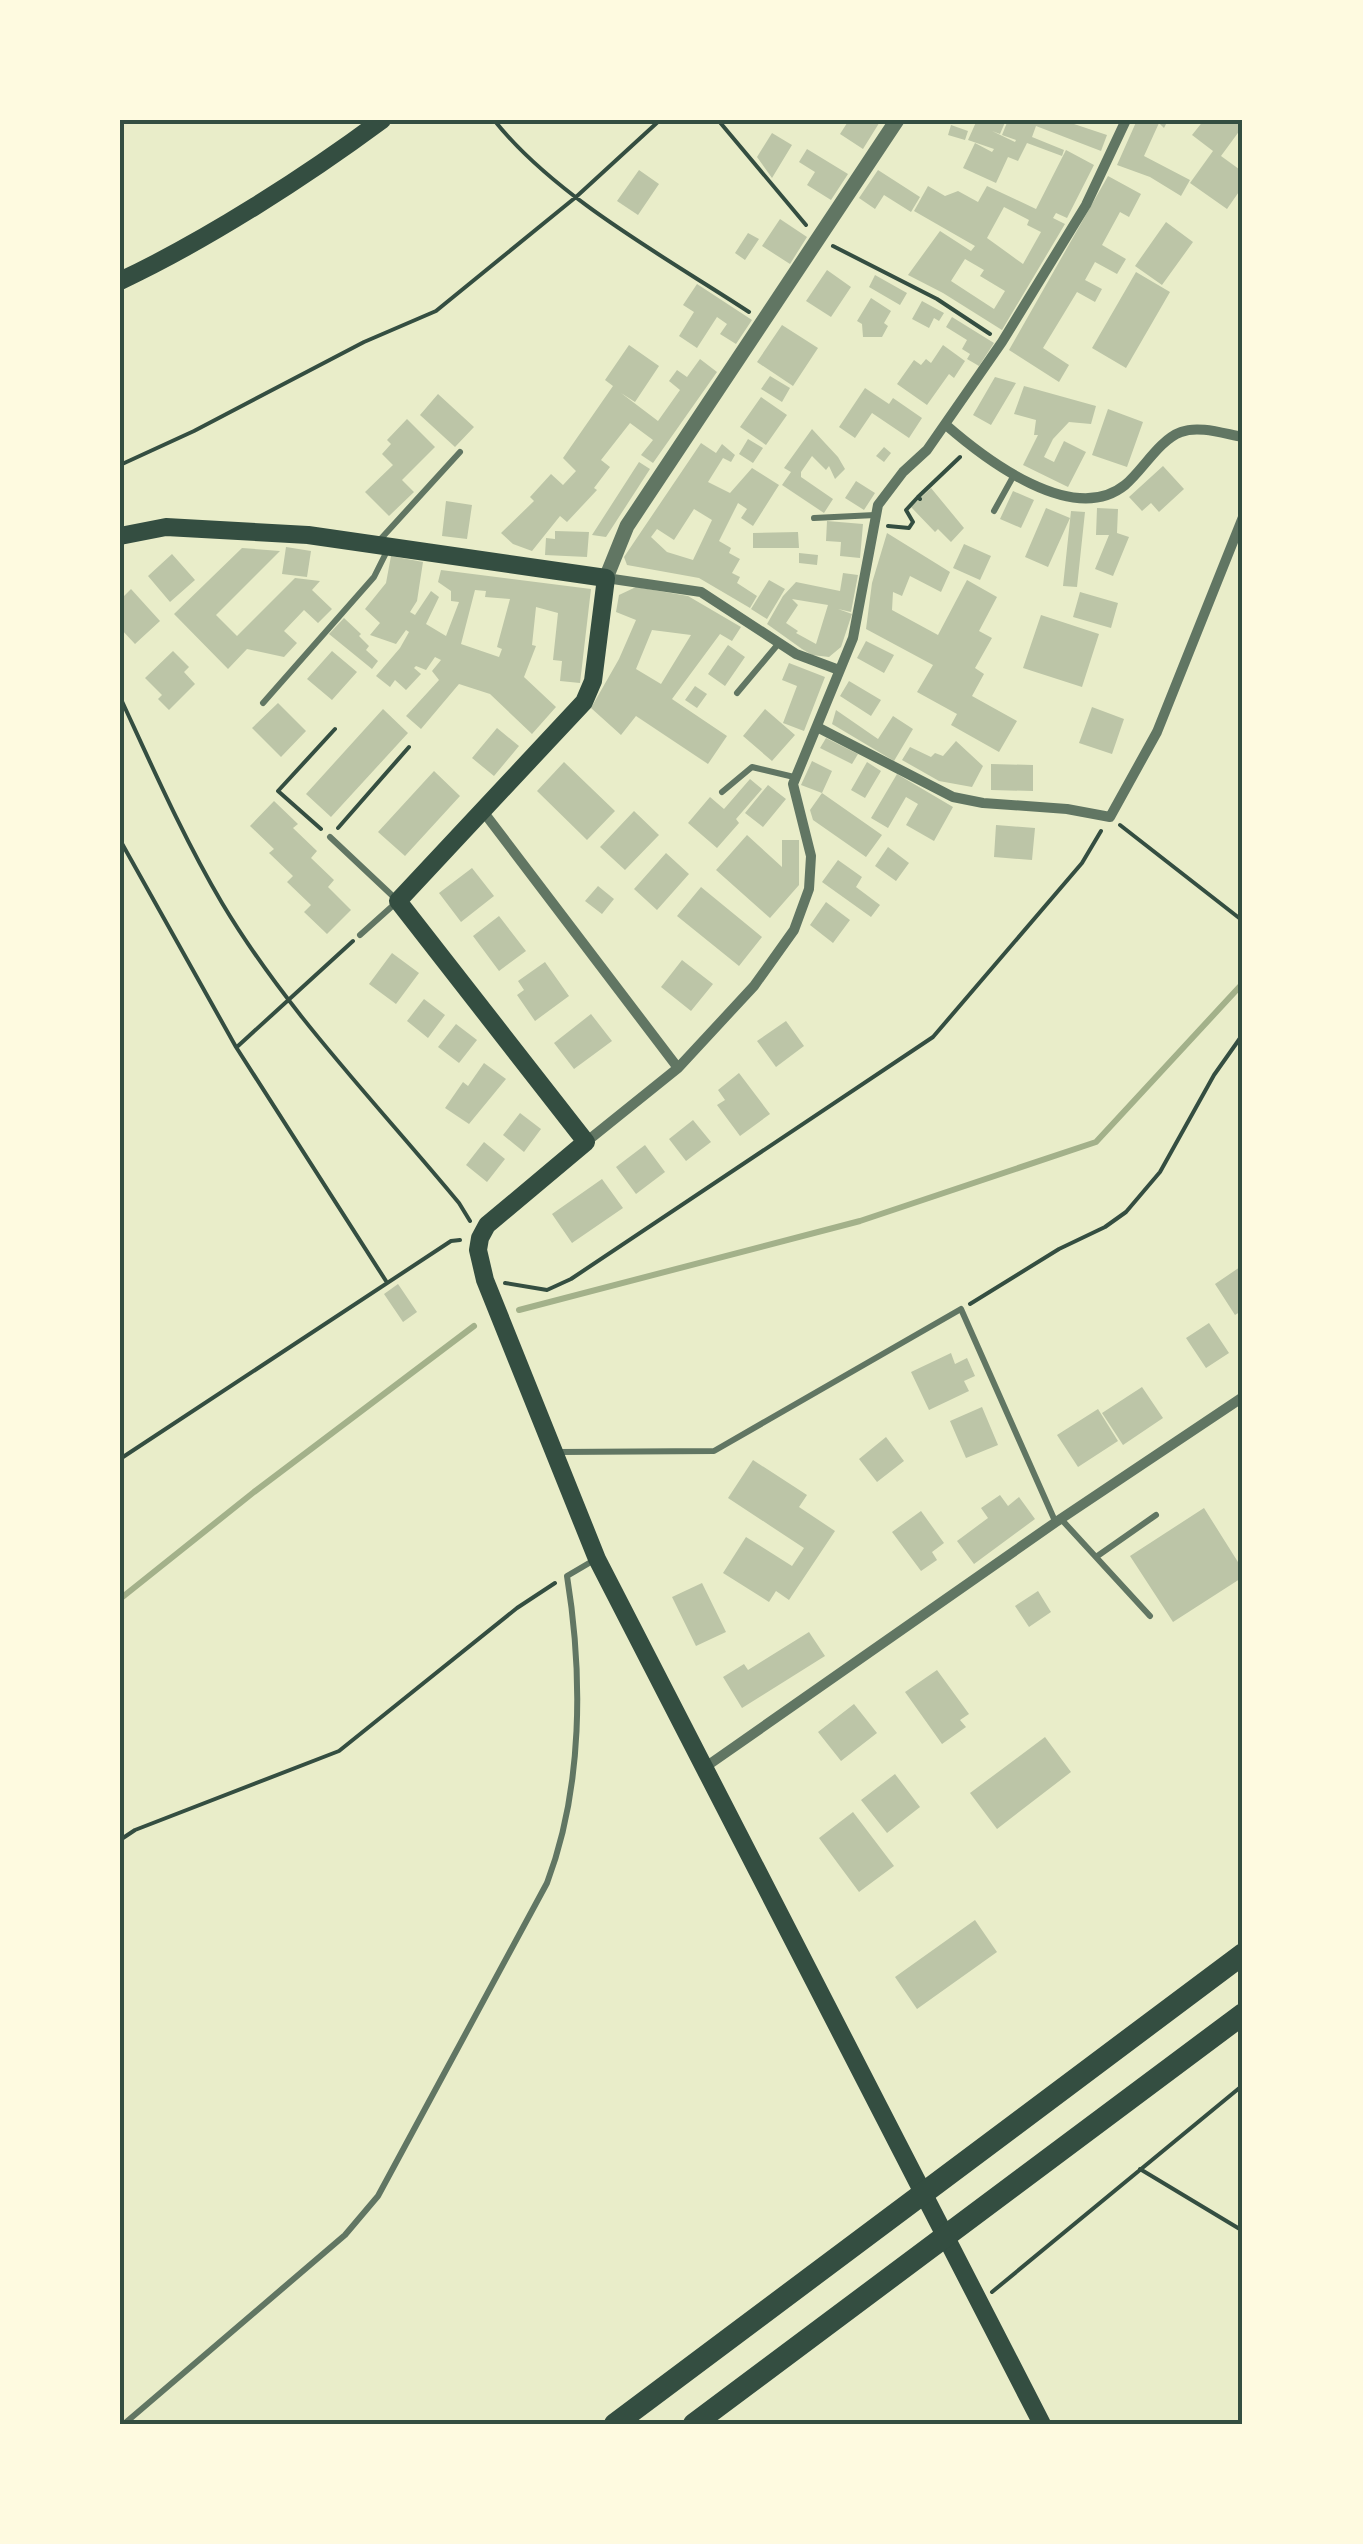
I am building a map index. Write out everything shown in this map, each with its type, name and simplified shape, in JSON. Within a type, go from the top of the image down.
[{"type":"highway","points":[[615,2424],[1243,1954]]},
{"type":"highway","points":[[694,2424],[1243,2014]]},
{"type":"main road","points":[[120,281],[299,177],[382,120]]},
{"type":"main road","points":[[120,536],[148,528],[308,535],[606,578],[593,681],[584,702],[398,901],[586,1142],[499,1214],[480,1238],[479,1260],[597,1559],[1042,2424]]},
{"type":"street","points":[[838,670],[810,661],[701,592],[606,578],[627,526],[896,120]]},
{"type":"street","points":[[586,1142],[678,1068],[754,986],[794,930],[811,872],[809,838],[794,790],[794,777],[860,616],[878,505],[903,472],[927,450],[1002,342],[1086,205],[1126,120]]},
{"type":"street","points":[[946,425],[970,446],[1014,474],[1068,497],[1100,497],[1124,486],[1179,433],[1196,430],[1243,437]]},
{"type":"street","points":[[817,726],[953,797],[1110,817],[1157,732],[1243,518]]},
{"type":"street","points":[[482,810],[678,1068]]},
{"type":"street","points":[[704,1769],[1243,1396]]},
{"type":"lane","points":[[263,703],[374,577],[383,545],[460,452]]},
{"type":"lane","points":[[994,511],[1014,474]]},
{"type":"lane","points":[[814,518],[875,520]]},
{"type":"lane","points":[[736,693],[780,642]]},
{"type":"lane","points":[[722,792],[752,767],[794,777]]},
{"type":"lane","points":[[330,837],[398,901],[360,935]]},
{"type":"lane","points":[[552,1452],[714,1451],[962,1309],[1058,1521],[1150,1616]]},
{"type":"lane","points":[[1096,1558],[1156,1515]]},
{"type":"lane","points":[[124,2424],[365,2215],[547,1883],[568,1816],[574,1747],[575,1624],[567,1576],[597,1559]]},
{"type":"path","points":[[494,120],[576,197],[765,322]]},
{"type":"path","points":[[120,465],[364,342],[436,311],[576,197],[660,120]]},
{"type":"path","points":[[718,120],[820,239],[938,299],[1002,342]]},
{"type":"path","points":[[875,520],[909,528],[914,522],[906,510],[970,446]]},
{"type":"path","points":[[120,697],[222,904],[289,999],[460,1204],[480,1238],[452,1242],[386,1282],[120,1459]]},
{"type":"path","points":[[334,729],[278,791],[330,837],[409,747]]},
{"type":"path","points":[[485,1280],[548,1290],[571,1279],[933,1037],[1082,862],[1110,817],[1243,921]]},
{"type":"path","points":[[120,840],[236,1047],[386,1282]]},
{"type":"path","points":[[236,1047],[360,935]]},
{"type":"path","points":[[962,1309],[1126,1212],[1160,1172],[1214,1075],[1243,1034]]},
{"type":"path","points":[[120,1840],[135,1830],[339,1751],[517,1608],[567,1576]]},
{"type":"path","points":[[980,2302],[1243,2085]]},
{"type":"path","points":[[1140,2169],[1243,2232]]},
{"type":"building","points":[[849,120],[881,120],[863,149],[840,134]]},
{"type":"building","points":[[977,120],[1006,120],[1000,134],[992,131],[1015,142],[1002,135],[1008,120],[1062,120],[1107,135],[1101,151],[1036,126],[1032,137],[1064,150],[1062,156],[1027,143],[1018,161],[1008,157],[996,183],[963,168],[975,143],[992,152],[994,149],[968,140]]},
{"type":"building","points":[[1137,120],[1168,120],[1164,128],[1159,123],[1144,156],[1190,180],[1181,196],[1150,177],[1117,165]]},
{"type":"building","points":[[1204,120],[1243,120],[1243,126],[1221,156],[1243,172],[1243,186],[1227,209],[1190,183],[1213,151],[1192,135]]},
{"type":"building","points":[[951,125],[968,131],[965,140],[948,135]]},
{"type":"building","points":[[772,133],[792,145],[772,178],[757,157]]},
{"type":"building","points":[[807,149],[848,174],[831,200],[807,185],[815,172],[799,162]]},
{"type":"building","points":[[1066,150],[1094,165],[1067,218],[1056,213],[1053,218],[1065,224],[1002,330],[908,275],[940,231],[971,251],[975,246],[914,211],[928,186],[945,196],[958,191],[978,202],[987,186],[1036,209]],"holes":[[[1004,207],[1029,220],[1027,225],[1041,232],[1023,264],[987,238]],[[965,259],[984,270],[980,276],[1005,291],[994,309],[951,281]]]},
{"type":"building","points":[[639,170],[659,184],[638,215],[617,201]]},
{"type":"building","points":[[878,170],[920,197],[911,212],[884,195],[875,209],[859,198]]},
{"type":"building","points":[[1108,176],[1141,194],[1129,217],[1120,212],[1102,245],[1126,259],[1117,274],[1095,262],[1085,280],[1102,289],[1095,302],[1077,292],[1043,348],[1069,365],[1059,382],[1009,350]]},
{"type":"building","points":[[780,219],[807,237],[790,264],[762,246]]},
{"type":"building","points":[[1166,222],[1193,242],[1162,285],[1135,266]]},
{"type":"building","points":[[748,233],[759,239],[745,260],[735,253]]},
{"type":"building","points":[[827,270],[851,287],[831,317],[806,301]]},
{"type":"building","points":[[1136,272],[1170,292],[1126,368],[1092,348]]},
{"type":"building","points":[[875,275],[907,293],[900,305],[869,287]]},
{"type":"building","points":[[697,284],[752,320],[736,344],[720,334],[727,324],[717,317],[697,348],[679,336],[694,312],[683,305]]},
{"type":"building","points":[[871,298],[891,311],[882,337],[863,337],[862,324],[857,321]]},
{"type":"building","points":[[922,301],[944,313],[939,321],[934,318],[929,328],[912,319]]},
{"type":"building","points":[[952,317],[994,343],[979,366],[967,359],[970,354],[962,349],[967,340],[946,327]]},
{"type":"building","points":[[782,325],[818,348],[793,386],[757,362]]},
{"type":"building","points":[[629,345],[659,366],[635,402],[621,393],[658,421],[680,390],[669,381],[677,370],[687,377],[700,359],[717,372],[653,463],[641,455],[653,440],[630,423],[601,460],[610,467],[594,488],[597,490],[567,522],[560,516],[532,551],[513,544],[501,533],[534,501],[530,497],[551,474],[563,485],[576,471],[563,458],[613,386],[605,380]]},
{"type":"building","points":[[943,345],[965,361],[954,378],[949,374],[927,405],[897,384],[914,360],[921,365],[926,359],[931,363]]},
{"type":"building","points":[[770,376],[790,388],[782,402],[761,389]]},
{"type":"building","points":[[995,377],[1016,383],[991,425],[973,415]]},
{"type":"building","points":[[1024,386],[1096,406],[1091,424],[1069,422],[1053,439],[1044,457],[1054,462],[1064,441],[1086,452],[1068,487],[1023,465],[1038,435],[1034,435],[1036,420],[1014,414]]},
{"type":"building","points":[[865,388],[889,404],[893,398],[922,418],[909,438],[872,413],[855,438],[839,427]]},
{"type":"building","points":[[438,394],[474,427],[455,447],[420,415]]},
{"type":"building","points":[[761,397],[787,415],[766,445],[740,427]]},
{"type":"building","points":[[1108,409],[1143,422],[1127,467],[1092,455]]},
{"type":"building","points":[[407,419],[435,447],[402,480],[414,492],[389,516],[365,492],[393,465],[382,454],[391,444],[387,440]]},
{"type":"building","points":[[812,429],[845,469],[835,479],[829,466],[826,470],[812,456],[801,472],[801,477],[833,499],[824,513],[782,485],[791,472],[784,468]]},
{"type":"building","points":[[748,439],[763,448],[753,463],[739,454]]},
{"type":"building","points":[[701,443],[716,453],[722,444],[735,455],[731,462],[723,458],[708,482],[730,493],[752,468],[779,485],[753,526],[741,518],[747,509],[738,503],[719,541],[740,559],[732,573],[740,577],[737,583],[757,596],[750,608],[699,578],[627,565],[624,557]],"holes":[[[694,509],[712,520],[693,560],[667,552],[651,537],[657,529],[674,540]]]},
{"type":"building","points":[[884,447],[891,453],[884,462],[876,456]]},
{"type":"building","points":[[639,462],[650,469],[606,537],[592,535]]},
{"type":"building","points":[[1163,466],[1184,489],[1159,512],[1151,503],[1142,511],[1129,497]]},
{"type":"building","points":[[856,481],[875,493],[864,510],[845,498]]},
{"type":"building","points":[[931,488],[964,528],[951,542],[938,529],[935,532],[911,507]]},
{"type":"building","points":[[1013,491],[1034,500],[1021,528],[1000,519]]},
{"type":"building","points":[[446,501],[472,505],[467,539],[442,536]]},
{"type":"building","points":[[1046,508],[1070,518],[1048,567],[1025,557]]},
{"type":"building","points":[[1097,508],[1118,509],[1117,533],[1129,537],[1113,576],[1095,569],[1109,535],[1096,535]]},
{"type":"building","points":[[1071,511],[1085,512],[1077,587],[1063,586]]},
{"type":"building","points":[[827,521],[863,524],[860,558],[840,556],[841,542],[826,541]]},
{"type":"building","points":[[555,531],[589,532],[587,557],[545,555],[546,538],[555,539]]},
{"type":"building","points":[[798,532],[799,548],[753,548],[753,533]]},
{"type":"building","points":[[887,533],[950,572],[941,592],[910,576],[902,596],[893,592],[892,610],[938,635],[967,580],[997,597],[979,631],[992,638],[975,668],[984,674],[972,696],[1017,721],[999,752],[951,725],[957,714],[917,692],[933,665],[866,629],[872,583]]},
{"type":"building","points":[[964,544],[991,556],[980,580],[953,568]]},
{"type":"building","points":[[286,547],[311,551],[307,577],[282,574]]},
{"type":"building","points":[[242,548],[280,551],[216,615],[237,636],[295,578],[320,581],[312,590],[332,609],[318,623],[304,610],[284,631],[297,643],[284,657],[247,649],[228,669],[174,614]]},
{"type":"building","points":[[799,553],[818,555],[817,565],[799,563]]},
{"type":"building","points":[[172,554],[195,580],[170,602],[148,576]]},
{"type":"building","points":[[391,556],[423,562],[417,601],[410,612],[415,615],[431,591],[439,597],[426,624],[446,636],[459,602],[451,601],[451,591],[438,582],[441,570],[591,589],[580,683],[560,681],[562,661],[553,660],[558,613],[536,607],[532,645],[536,646],[524,677],[556,707],[532,734],[490,694],[459,684],[421,729],[406,716],[439,680],[432,671],[441,660],[435,657],[426,670],[416,666],[421,674],[406,690],[395,680],[390,687],[376,676],[409,632],[406,630],[396,644],[370,635],[380,623],[365,609],[386,583]],"holes":[[[475,590],[486,591],[485,597],[510,599],[497,647],[502,649],[499,657],[461,644]]]},
{"type":"building","points":[[843,573],[858,575],[851,612],[838,609],[852,614],[841,647],[829,657],[812,655],[767,624],[796,582],[840,591]],"holes":[[[792,599],[828,605],[816,644],[786,623],[798,605]]]},
{"type":"building","points":[[769,580],[785,589],[767,619],[751,609]]},
{"type":"building","points":[[636,587],[688,596],[741,627],[732,641],[720,634],[672,699],[727,736],[708,764],[636,716],[621,735],[591,708],[636,620],[616,612],[619,595]],"holes":[[[652,630],[691,635],[661,684],[636,669]]]},
{"type":"building","points":[[131,589],[160,621],[135,644],[120,628],[120,600]]},
{"type":"building","points":[[1080,592],[1118,603],[1111,628],[1073,617]]},
{"type":"building","points":[[1041,615],[1099,634],[1082,687],[1023,668]]},
{"type":"building","points":[[344,618],[361,634],[369,646],[366,650],[378,661],[372,669],[329,634]]},
{"type":"building","points":[[866,641],[894,655],[884,673],[857,658]]},
{"type":"building","points":[[728,645],[745,657],[725,686],[708,674]]},
{"type":"building","points":[[173,651],[189,667],[184,672],[195,684],[169,710],[158,699],[162,695],[145,678]]},
{"type":"building","points":[[332,651],[357,672],[332,700],[307,679]]},
{"type":"building","points":[[789,663],[825,677],[804,731],[783,723],[797,686],[782,680]]},
{"type":"building","points":[[849,681],[881,700],[871,716],[840,696]]},
{"type":"building","points":[[695,686],[707,694],[697,708],[685,700]]},
{"type":"building","points":[[278,703],[306,731],[281,757],[252,728]]},
{"type":"building","points":[[1092,707],[1124,719],[1112,754],[1079,743]]},
{"type":"building","points":[[383,709],[408,733],[331,817],[306,794]]},
{"type":"building","points":[[765,709],[795,735],[772,761],[743,736]]},
{"type":"building","points":[[836,710],[878,739],[893,716],[913,729],[894,761],[832,724]]},
{"type":"building","points":[[497,728],[519,746],[494,776],[472,758]]},
{"type":"building","points":[[826,738],[858,754],[852,764],[820,748]]},
{"type":"building","points":[[956,741],[983,766],[972,787],[939,781],[902,760],[910,747],[931,757],[935,753],[943,756]]},
{"type":"building","points":[[812,761],[832,771],[822,793],[801,785]]},
{"type":"building","points":[[564,762],[615,811],[587,840],[537,791]]},
{"type":"building","points":[[867,762],[881,771],[865,798],[851,790]]},
{"type":"building","points":[[991,764],[1033,765],[1033,791],[991,790]]},
{"type":"building","points":[[434,771],[460,796],[405,856],[378,832]]},
{"type":"building","points":[[897,774],[953,807],[934,841],[906,825],[918,804],[906,797],[888,828],[871,818]]},
{"type":"building","points":[[750,779],[762,789],[717,848],[688,823],[710,797],[724,809]]},
{"type":"building","points":[[768,785],[786,799],[763,827],[745,813]]},
{"type":"building","points":[[822,793],[882,835],[866,857],[813,820],[810,810]]},
{"type":"building","points":[[274,801],[298,824],[293,828],[317,851],[311,858],[334,880],[328,887],[351,910],[327,934],[304,912],[311,905],[287,882],[293,876],[269,853],[274,849],[250,826]]},
{"type":"building","points":[[634,811],[659,835],[625,870],[600,847]]},
{"type":"building","points":[[996,825],[1035,828],[1032,860],[994,857]]},
{"type":"building","points":[[747,835],[782,867],[782,840],[799,840],[799,885],[770,918],[716,870]]},
{"type":"building","points":[[888,847],[909,863],[896,881],[875,866]]},
{"type":"building","points":[[666,853],[689,874],[657,910],[634,889]]},
{"type":"building","points":[[838,860],[862,877],[856,887],[880,905],[871,917],[822,882]]},
{"type":"building","points":[[472,868],[494,896],[461,922],[439,893]]},
{"type":"building","points":[[598,886],[614,899],[602,914],[585,901]]},
{"type":"building","points":[[701,887],[762,937],[739,966],[677,916]]},
{"type":"building","points":[[826,902],[850,920],[833,943],[810,925]]},
{"type":"building","points":[[499,916],[526,951],[499,971],[473,936]]},
{"type":"building","points":[[392,953],[419,973],[396,1004],[369,984]]},
{"type":"building","points":[[682,960],[713,984],[691,1011],[661,987]]},
{"type":"building","points":[[545,962],[569,996],[535,1021],[517,995],[524,990],[518,981]]},
{"type":"building","points":[[424,999],[445,1015],[428,1038],[407,1021]]},
{"type":"building","points":[[591,1014],[612,1041],[574,1069],[554,1043]]},
{"type":"building","points":[[786,1021],[804,1046],[776,1067],[757,1041]]},
{"type":"building","points":[[456,1024],[477,1040],[459,1063],[438,1047]]},
{"type":"building","points":[[484,1063],[506,1079],[469,1124],[445,1108],[463,1082],[468,1086]]},
{"type":"building","points":[[739,1073],[770,1114],[740,1136],[717,1105],[725,1100],[718,1090]]},
{"type":"building","points":[[520,1113],[541,1129],[524,1152],[503,1135]]},
{"type":"building","points":[[693,1120],[711,1142],[686,1161],[669,1139]]},
{"type":"building","points":[[484,1142],[505,1159],[487,1182],[466,1165]]},
{"type":"building","points":[[645,1145],[665,1172],[636,1194],[616,1167]]},
{"type":"building","points":[[602,1179],[623,1208],[572,1243],[552,1214]]},
{"type":"building","points":[[1243,1265],[1243,1310],[1235,1315],[1215,1284]]},
{"type":"building","points":[[398,1284],[417,1312],[403,1322],[384,1294]]},
{"type":"building","points":[[1209,1323],[1229,1353],[1206,1368],[1186,1338]]},
{"type":"building","points":[[951,1353],[955,1364],[967,1358],[975,1376],[964,1381],[969,1391],[929,1410],[911,1372]]},
{"type":"building","points":[[1142,1387],[1163,1418],[1123,1445],[1102,1413]]},
{"type":"building","points":[[982,1407],[998,1445],[966,1458],[950,1421]]},
{"type":"building","points":[[1098,1409],[1118,1441],[1078,1467],[1057,1435]]},
{"type":"building","points":[[886,1437],[904,1461],[877,1482],[859,1459]]},
{"type":"building","points":[[753,1460],[807,1495],[799,1507],[835,1531],[789,1600],[776,1591],[769,1602],[723,1573],[746,1537],[792,1566],[804,1548],[728,1498]]},
{"type":"building","points":[[1000,1495],[1008,1506],[1019,1497],[1035,1519],[974,1564],[957,1541],[988,1518],[981,1508]]},
{"type":"building","points":[[1204,1508],[1243,1570],[1243,1577],[1173,1622],[1130,1556]]},
{"type":"building","points":[[921,1511],[944,1543],[932,1552],[937,1560],[921,1571],[892,1532]]},
{"type":"building","points":[[702,1583],[726,1632],[696,1646],[672,1597]]},
{"type":"building","points":[[1038,1591],[1051,1612],[1029,1627],[1015,1606]]},
{"type":"building","points":[[809,1632],[825,1656],[742,1708],[723,1677],[744,1664],[748,1670]]},
{"type":"building","points":[[937,1670],[969,1714],[960,1720],[966,1727],[942,1744],[905,1692]]},
{"type":"building","points":[[854,1704],[877,1733],[841,1761],[818,1732]]},
{"type":"building","points":[[1045,1737],[1071,1772],[997,1829],[970,1793]]},
{"type":"building","points":[[895,1774],[920,1807],[887,1833],[861,1800]]},
{"type":"building","points":[[853,1812],[894,1866],[859,1892],[819,1838]]},
{"type":"building","points":[[975,1920],[997,1952],[917,2009],[895,1977]]},
{"type":"waterway","points":[[519,1310],[860,1221],[1096,1142],[1243,983]]},
{"type":"waterway","points":[[120,1599],[474,1326]]}]
